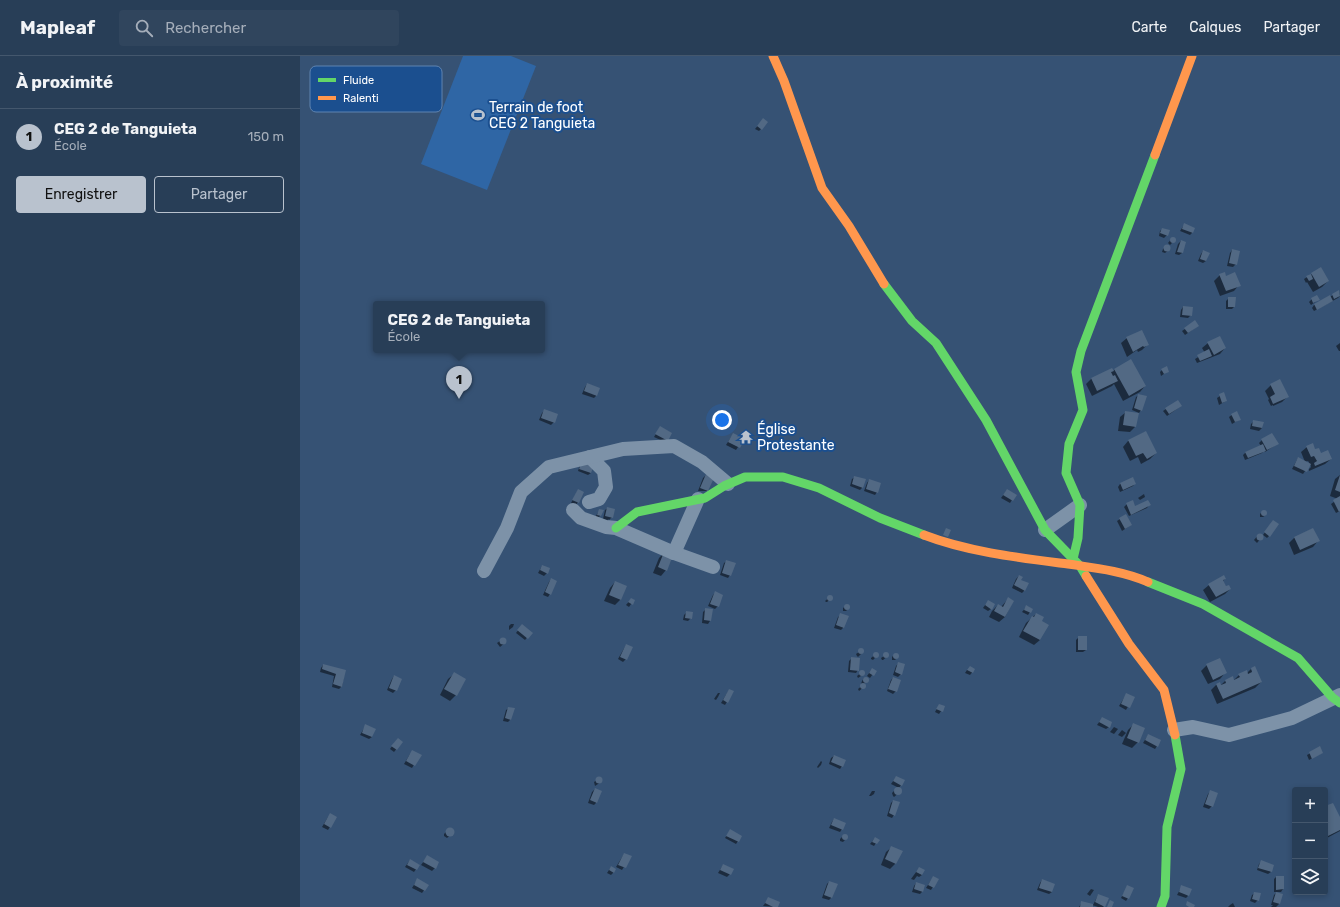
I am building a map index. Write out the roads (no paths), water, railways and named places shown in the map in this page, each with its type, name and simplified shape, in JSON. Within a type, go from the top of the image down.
[{"type":"street","points":[[773,56],[784,81],[822,188],[849,226],[887,288],[912,320],[936,343],[986,420],[1045,530],[1080,566],[1129,644],[1164,690],[1174,730],[1181,769],[1167,827],[1165,896],[1161,907]]},
{"type":"street","points":[[1073,559],[1078,538],[1080,505],[1066,473],[1069,444],[1083,410],[1076,372],[1080,351],[1192,56]]},
{"type":"street","points":[[484,571],[507,528],[521,492],[549,467],[623,449],[674,446],[702,462],[728,484]]},
{"type":"street","points":[[589,502],[599,499],[606,487],[604,472],[590,457]]},
{"type":"street","points":[[616,528],[637,512],[705,498],[728,484],[745,477],[783,477],[819,488],[880,518],[944,543],[1014,557],[1102,569],[1135,576],[1203,604],[1298,658],[1338,699],[1292,718],[1229,735],[1193,727],[1174,730]]},
{"type":"street","points":[[674,553],[698,499]]},
{"type":"street","points":[[1045,530],[1080,505]]},
{"type":"street","points":[[574,510],[581,518],[606,527],[616,528],[674,553],[713,567]]},
{"type":"place","name":"Terrain de foot CEG 2 Tanguieta","points":[[478,115]]},
{"type":"place","name":"CEG 2 de Tanguieta","points":[[459,399]]},
{"type":"place","name":"Église Protestante","points":[[746,437]]}]
